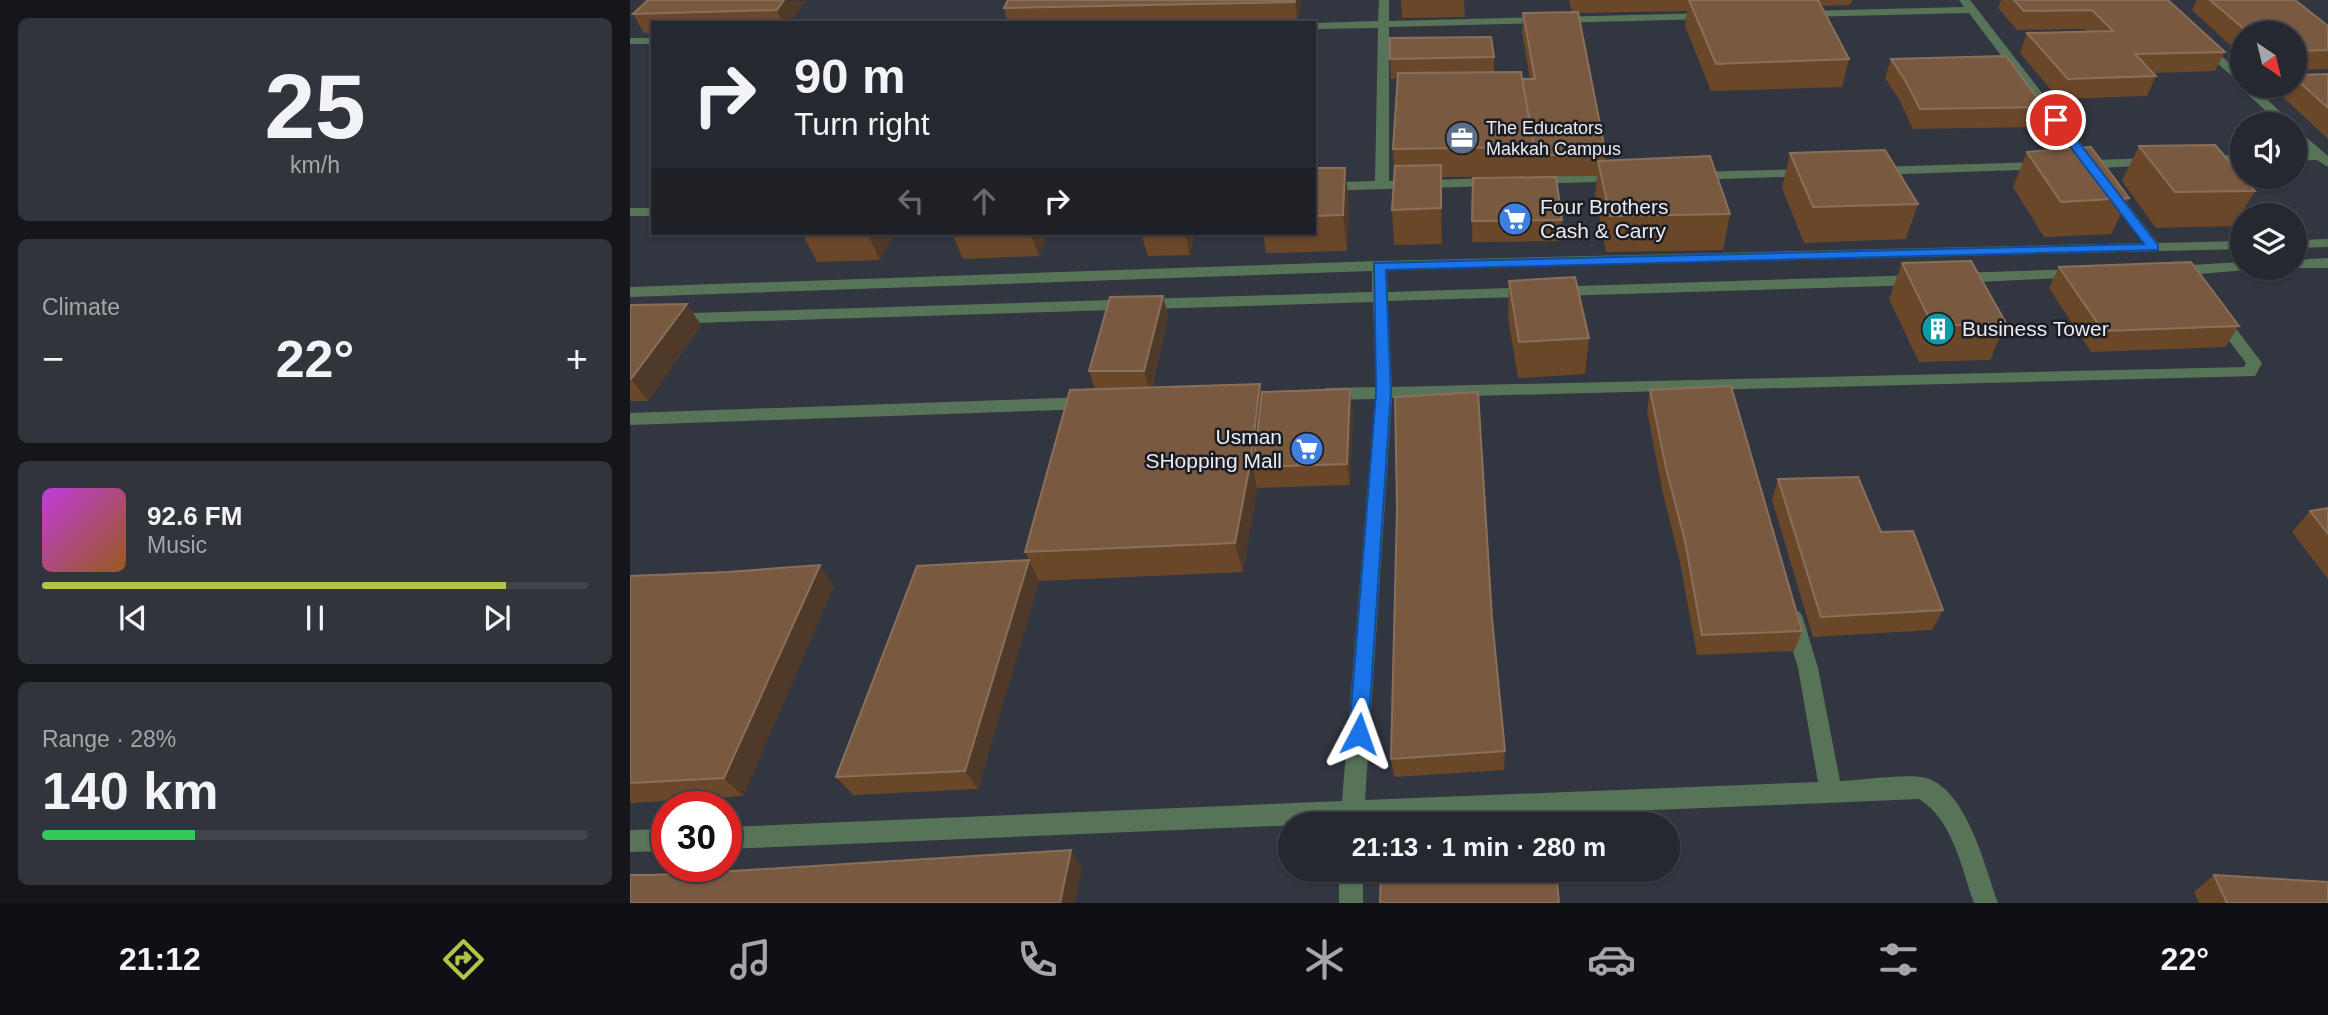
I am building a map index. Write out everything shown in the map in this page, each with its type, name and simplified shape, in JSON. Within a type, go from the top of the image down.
[{"type":"street","points":[[1382,185],[1384,0]]},
{"type":"street","points":[[1789,14],[1967,5],[2154,247]]},
{"type":"street","points":[[1316,26],[1719,16]]},
{"type":"street","points":[[2194,36],[2230,70]]},
{"type":"street","points":[[630,41],[651,41]]},
{"type":"street","points":[[2259,98],[2274,112]]},
{"type":"street","points":[[2307,143],[2324,159]]},
{"type":"street","points":[[1854,171],[2098,175],[2180,161],[2230,159]]},
{"type":"street","points":[[1674,176],[1826,172]]},
{"type":"street","points":[[1316,187],[1632,178]]},
{"type":"street","points":[[630,212],[651,212]]},
{"type":"street","points":[[2307,244],[2328,243]]},
{"type":"street","points":[[630,292],[1379,266],[2230,245]]},
{"type":"street","points":[[2307,264],[2328,263]]},
{"type":"street","points":[[1354,812],[1384,392],[1378,295],[1379,266]]},
{"type":"street","points":[[2158,271],[2230,268]]},
{"type":"street","points":[[1314,394],[2249,372],[2254,363],[2247,351],[2182,270]]},
{"type":"street","points":[[630,320],[2091,274]]},
{"type":"street","points":[[630,419],[1105,402]]},
{"type":"street","points":[[1787,597],[1808,667],[1831,792]]},
{"type":"street","points":[[1477,812],[1923,788],[1943,801],[1958,826],[1986,903]]},
{"type":"street","points":[[742,838],[1278,821]]},
{"type":"street","points":[[630,842],[651,841]]},
{"type":"street","points":[[1351,903],[1352,882]]},
{"type":"building","points":[[648,0],[784,0],[777,10],[633,14]]},
{"type":"building","points":[[1008,0],[1295,0],[1295,2],[1004,8]]},
{"type":"building","points":[[1689,0],[1818,0],[1849,59],[1716,64]]},
{"type":"building","points":[[2014,0],[2168,0],[2225,52],[2135,54],[2156,76],[2068,79],[2027,33],[2113,31],[2092,10],[2024,11]]},
{"type":"building","points":[[2210,0],[2295,0],[2328,26],[2328,50],[2307,51],[2307,21],[2235,21]]},
{"type":"building","points":[[1578,12],[1606,155],[1534,155],[1522,79],[1535,79],[1523,13]]},
{"type":"building","points":[[1491,37],[1494,57],[1390,59],[1390,38]]},
{"type":"building","points":[[2006,56],[2044,107],[1920,109],[1891,59]]},
{"type":"building","name":"The Educators Makkah Campus","points":[[1521,72],[1534,147],[1393,149],[1398,73]]},
{"type":"building","points":[[2328,74],[2328,108],[2307,89],[2307,75]]},
{"type":"building","points":[[2215,145],[2230,162],[2230,189],[2255,191],[2175,192],[2139,146]]},
{"type":"building","points":[[2091,147],[2129,198],[2061,202],[2027,152]]},
{"type":"building","points":[[1885,150],[1918,204],[1813,207],[1790,153]]},
{"type":"building","points":[[1710,156],[1730,214],[1610,216],[1598,161]]},
{"type":"building","points":[[1441,165],[1441,208],[1392,210],[1395,166]]},
{"type":"building","points":[[1316,168],[1345,168],[1343,215],[1316,216]]},
{"type":"building","points":[[1556,177],[1562,220],[1472,221],[1473,178]]},
{"type":"building","points":[[1971,261],[2006,323],[1933,326],[1902,263]]},
{"type":"building","points":[[2191,262],[2239,326],[2103,331],[2059,267]]},
{"type":"building","points":[[1575,277],[1589,338],[1519,342],[1509,281]]},
{"type":"building","points":[[1163,296],[1144,371],[1089,371],[1110,297]]},
{"type":"building","points":[[687,304],[631,379],[630,379],[630,305]]},
{"type":"building","points":[[1260,384],[1251,459],[1235,543],[1025,552],[1070,390]]},
{"type":"building","points":[[1731,386],[1802,631],[1702,635],[1685,541],[1650,390]]},
{"type":"building","name":"Usman SHopping Mall","points":[[1350,389],[1347,464],[1253,467],[1262,392]]},
{"type":"building","points":[[1478,392],[1492,618],[1505,751],[1391,759],[1397,508],[1395,397]]},
{"type":"building","points":[[1858,477],[1881,532],[1913,531],[1943,610],[1821,617],[1778,479]]},
{"type":"building","points":[[2328,508],[2328,534],[2310,511]]},
{"type":"building","points":[[1029,560],[965,771],[836,777],[917,566]]},
{"type":"building","points":[[820,565],[724,778],[630,783],[630,576]]},
{"type":"building","points":[[1071,850],[1060,903],[630,903],[630,875],[651,875],[651,882],[742,882],[742,870]]},
{"type":"building","points":[[2214,875],[2328,882],[2328,903],[2227,903]]},
{"type":"building","points":[[1381,882],[1557,882],[1559,903],[1380,903]]},
{"type":"place","name":"The Educators Makkah Campus","points":[[1462,138]]},
{"type":"place","name":"Four Brothers Cash & Carry","points":[[1515,219]]},
{"type":"place","name":"Business Tower","points":[[1938,329]]},
{"type":"place","name":"Usman SHopping Mall","points":[[1307,449]]},
{"type":"route","points":[[1359,734],[1384,392],[1378,295],[1379,266],[2154,247],[2056,120]]}]
